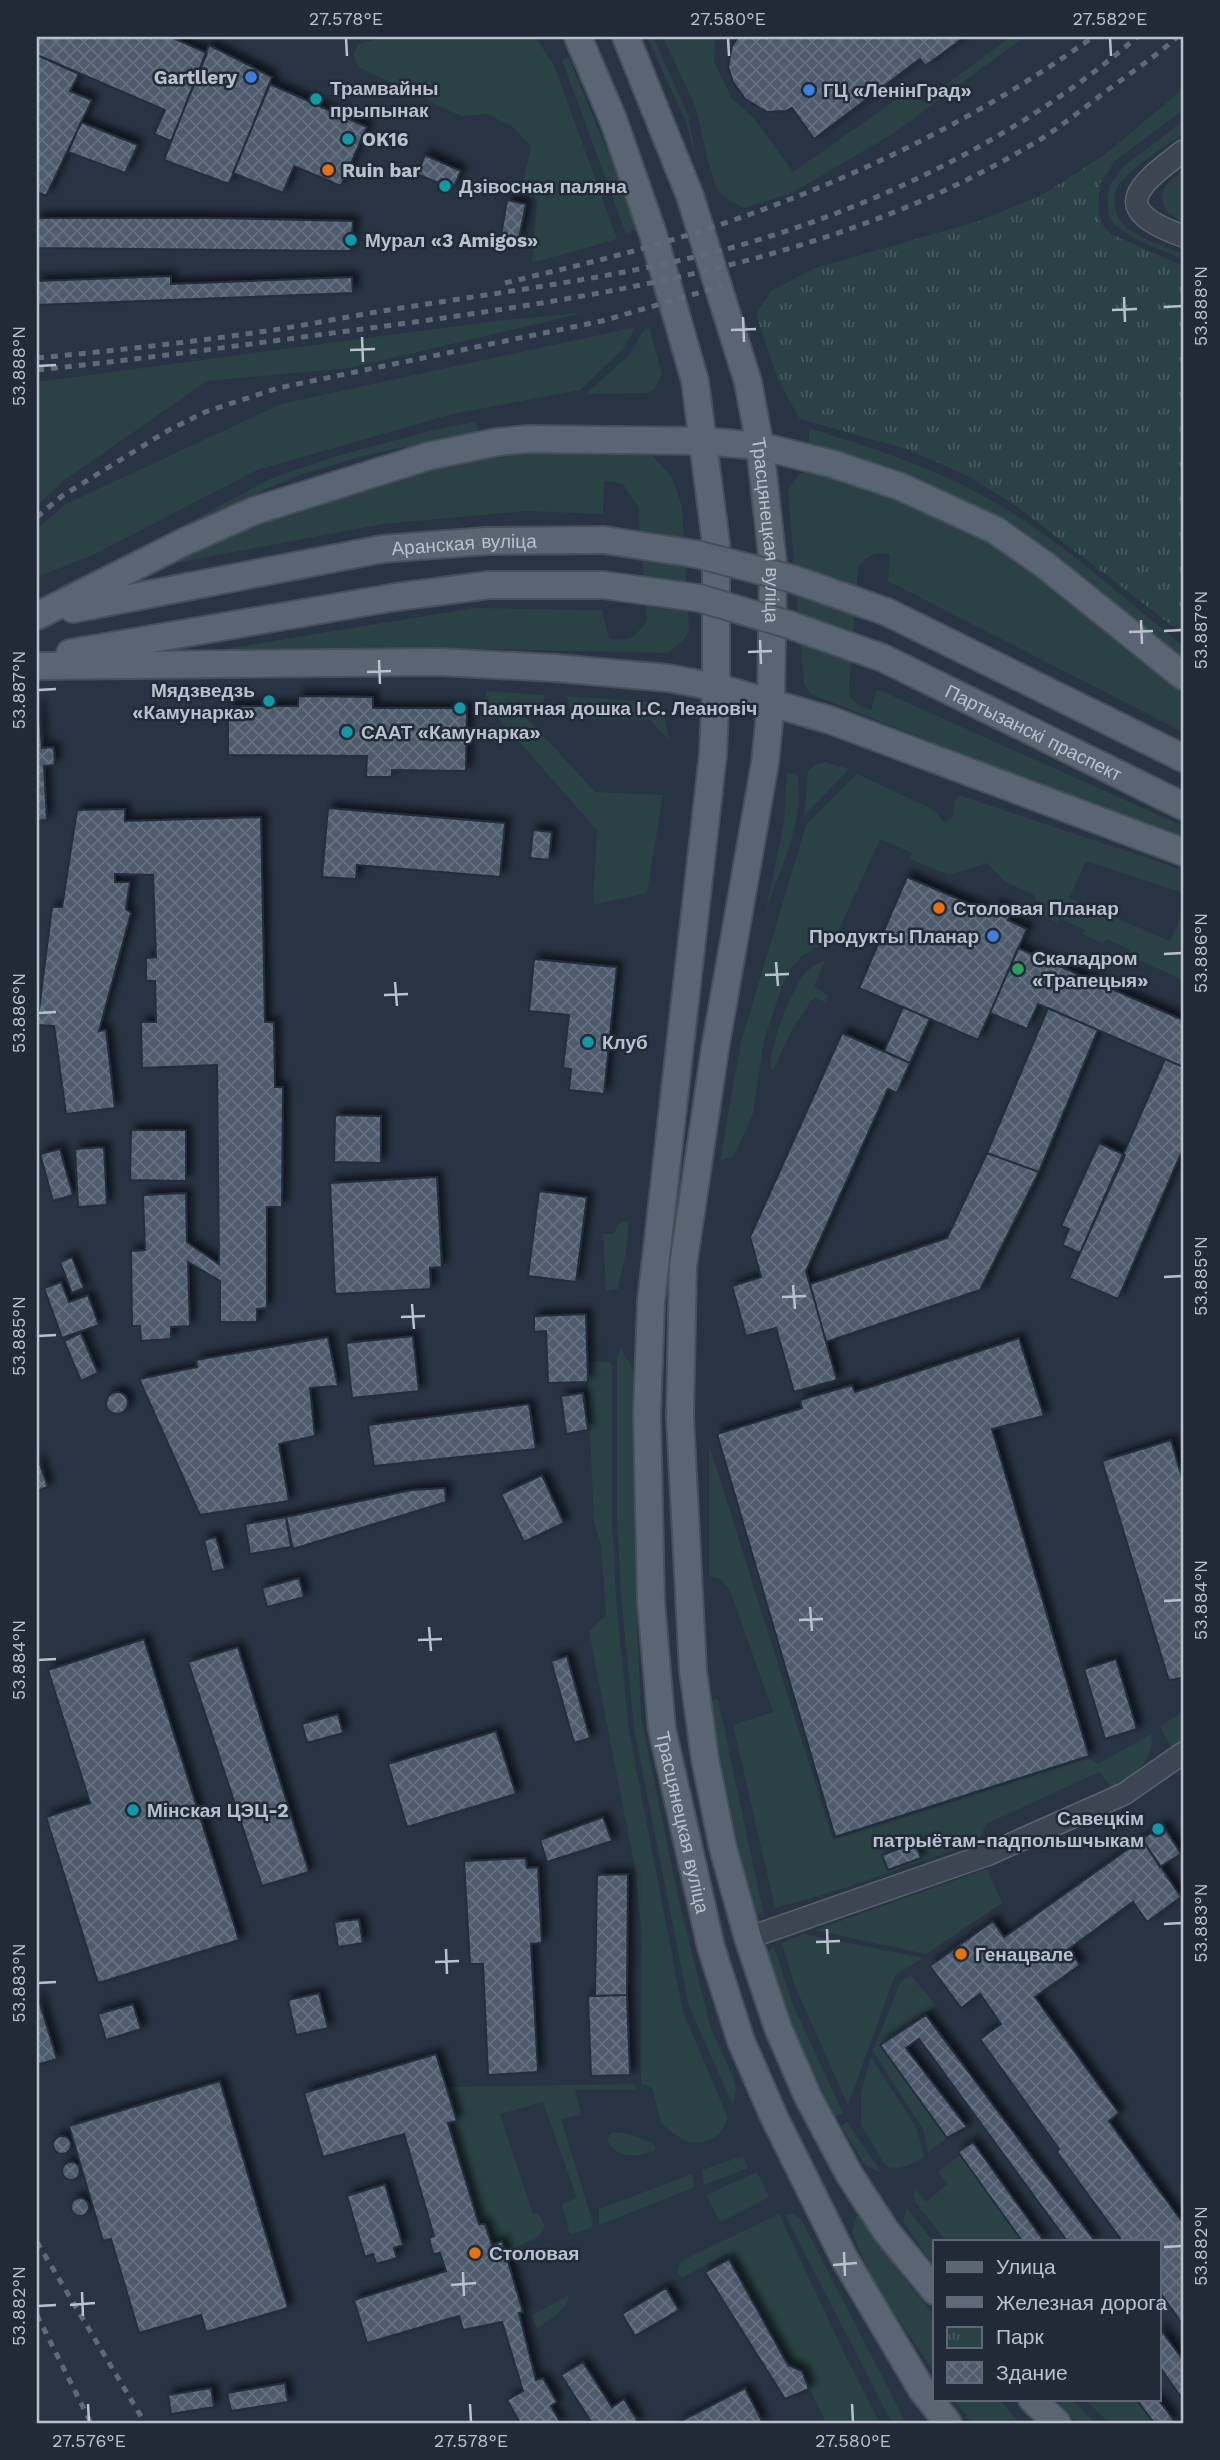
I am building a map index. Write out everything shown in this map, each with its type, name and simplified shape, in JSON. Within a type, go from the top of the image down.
[{"type":"main road","name":"Трасцянецкая вуліца","points":[[578,37],[613,119],[653,234],[695,381],[716,543],[713,754],[651,1302],[647,1415],[651,1602],[662,1728],[711,1947],[741,2041],[774,2117],[844,2258],[922,2390],[948,2423]]},
{"type":"main road","name":"Трасцянецкая вуліца","points":[[626,37],[699,222],[748,382],[760,446],[773,564],[771,703],[765,763],[696,1166],[681,1290],[680,1416],[693,1671],[707,1772],[723,1848],[748,1938],[778,2028],[808,2097],[845,2167],[886,2231],[933,2289]]},
{"type":"main road","points":[[37,616],[184,542],[254,512],[429,456],[497,442],[528,439],[704,441],[760,446],[832,464],[899,486],[995,530],[1045,565],[1183,676]]},
{"type":"main road","name":"Аранская вуліца","points":[[37,616],[382,549],[486,541],[604,540],[696,554],[793,579],[887,611],[1183,758]]},
{"type":"main road","name":"Партызанскі праспект","points":[[37,658],[410,595],[489,585],[603,585],[699,598],[790,625],[883,658],[1183,806]]},
{"type":"main road","points":[[37,666],[439,662],[668,678],[716,687],[843,724],[1183,852]]},
{"type":"main road","points":[[666,1163],[696,1166]]},
{"type":"main road","points":[[711,1947],[748,1938]]},
{"type":"main road","points":[[808,2186],[845,2167]]},
{"type":"main road","points":[[922,2390],[937,2423]]},
{"type":"main road","points":[[1033,2400],[1057,2423]]},
{"type":"street","points":[[1173,232],[1144,218],[1136,197],[1141,186],[1183,151]]},
{"type":"street","points":[[748,1938],[989,1854],[1124,1794],[1178,1757]]},
{"type":"green space","points":[[387,37],[535,37],[554,65],[617,239],[532,263],[537,200],[521,192],[531,146],[513,127],[487,114],[461,116],[360,68],[353,56],[358,44]]},
{"type":"green space","points":[[647,37],[653,37],[688,114],[698,167],[685,120]]},
{"type":"green space","points":[[663,37],[715,37],[714,61],[732,99],[754,118],[793,172],[913,88],[923,102],[1010,37],[1024,37],[894,133],[792,193],[744,208],[717,190],[696,108]]},
{"type":"green space","points":[[568,57],[639,227],[626,234],[562,60]]},
{"type":"green space","points":[[1183,89],[1183,110],[1115,161],[1104,155]]},
{"type":"green space","points":[[1183,121],[1183,133],[1129,174],[1117,188],[1115,197],[1116,212],[1128,229],[1181,253],[1179,258],[1136,239],[1114,225],[1109,216],[1107,199],[1109,186],[1123,167]]},
{"type":"green space","points":[[1104,155],[1115,161],[1100,183],[1098,210],[1101,223],[1111,234],[1183,266],[1183,634],[1015,505],[968,476],[907,449],[800,419],[779,382],[756,314],[771,291],[815,268],[979,221],[1042,195]]},
{"type":"green space","points":[[1183,170],[1183,223],[1166,211],[1162,197],[1165,187]]},
{"type":"green space","points":[[588,312],[349,368],[207,381],[66,479],[37,505],[37,382],[495,321]]},
{"type":"green space","points":[[636,327],[623,349],[580,390],[452,414],[257,470],[95,554],[37,577],[37,529],[66,504],[281,404]]},
{"type":"green space","points":[[645,328],[650,329],[662,375],[654,390],[647,393],[586,394],[630,354]]},
{"type":"green space","points":[[475,422],[478,430],[371,454],[299,475],[62,589],[58,587],[131,553],[272,478],[337,456],[433,430]]},
{"type":"green space","points":[[809,428],[917,465],[978,493],[1005,509],[1084,565],[1183,646],[1183,659],[1047,554],[952,495],[895,468],[809,442]]},
{"type":"green space","points":[[590,449],[648,451],[672,477],[682,507],[689,630],[684,639],[668,653],[440,648],[207,652],[474,608],[602,610],[609,639],[622,640],[631,637],[647,620],[638,507],[623,484],[604,481],[603,514],[528,511],[383,524],[164,565],[295,510],[396,476],[469,460]]},
{"type":"green space","points":[[819,470],[906,500],[1003,547],[1183,686],[1183,732],[888,581],[890,554],[872,555],[858,567],[850,697],[860,706],[871,710],[877,689],[1183,826],[1183,838],[1080,801],[811,694],[804,684],[788,491],[799,474]]},
{"type":"green space","points":[[486,691],[544,695],[544,701],[524,715],[595,792],[663,795],[647,893],[593,905],[597,830],[490,709]]},
{"type":"green space","points":[[567,696],[651,702],[664,714],[669,740],[650,720],[579,719],[571,713]]},
{"type":"green space","points":[[825,762],[849,769],[804,816],[808,772],[816,764]]},
{"type":"green space","points":[[787,773],[797,774],[798,809],[790,845],[765,914],[784,823]]},
{"type":"green space","points":[[857,774],[934,810],[944,822],[954,816],[954,803],[958,795],[1183,870],[1183,893],[1086,861],[1069,898],[1170,941],[1183,912],[1183,980],[1128,955],[1130,950],[1106,939],[1104,944],[1083,934],[1085,930],[1059,918],[1057,922],[1043,916],[1034,895],[1006,882],[987,863],[949,875],[910,859],[912,853],[880,839],[837,934],[801,957],[789,971],[764,1040],[753,1114],[734,1156],[720,1161],[741,1042],[806,825]]},
{"type":"green space","points":[[825,961],[814,987],[828,997],[825,1002],[815,997],[811,1001],[792,1030],[772,1072],[772,1052],[776,1037],[794,991],[806,972]]},
{"type":"green space","points":[[623,1221],[629,1222],[618,1289],[606,1291],[603,1234],[614,1234]]},
{"type":"green space","points":[[621,1348],[633,1370],[636,1593],[641,1717],[678,1896],[710,2026],[734,2079],[736,2089],[733,2106],[689,2006],[634,1729],[621,1596],[617,1515],[617,1359]]},
{"type":"green space","points":[[587,1361],[610,1362],[612,1367],[612,1515],[616,1597],[629,1731],[683,2012],[728,2118],[722,2130],[705,2142],[684,2140],[661,2124],[651,2086],[641,2084],[642,1940],[636,1874],[589,1631],[606,1615],[601,1545],[594,1522]]},
{"type":"green space","points":[[709,1444],[833,1840],[1089,1758],[1098,1764],[1151,1734],[1150,1752],[1141,1767],[1112,1788],[1099,1772],[986,1824],[979,1841],[845,1888],[775,1908],[733,1725],[773,1712],[730,1590],[720,1579],[709,1576]]},
{"type":"green space","points":[[718,1699],[764,1916],[753,1910],[740,1856],[709,1701]]},
{"type":"green space","points":[[1183,1712],[1183,1746],[1172,1749],[1160,1726]]},
{"type":"green space","points":[[987,1869],[1002,1903],[926,1954],[815,1930]]},
{"type":"green space","points":[[804,1934],[923,1958],[895,1975],[848,2105],[795,1986],[782,1943]]},
{"type":"green space","points":[[774,1947],[793,2005],[843,2113],[835,2117],[793,2030],[768,1965],[765,1956]]},
{"type":"green space","points":[[911,1975],[936,2006],[880,2045],[947,2138],[928,2152],[923,2129],[873,2051],[901,1981]]},
{"type":"green space","points":[[871,2057],[917,2129],[924,2157],[906,2166],[886,2166],[861,2125],[861,2093]]},
{"type":"green space","points":[[635,2084],[636,2090],[575,2090],[581,2115],[561,2119],[593,2223],[591,2228],[572,2234],[569,2232],[562,2204],[577,2198],[543,2102],[500,2114],[533,2214],[538,2213],[545,2226],[539,2236],[506,2252],[502,2242],[492,2245],[485,2224],[479,2224],[448,2123],[457,2121],[446,2087]]},
{"type":"green space","points":[[847,2122],[881,2172],[866,2166],[841,2126]]},
{"type":"green space","points":[[612,2132],[645,2140],[655,2145],[655,2151],[634,2156],[621,2153],[611,2146],[607,2139]]},
{"type":"green space","points":[[960,2155],[1021,2240],[945,2240],[916,2203],[913,2193],[916,2190],[926,2202],[948,2184],[938,2172]]},
{"type":"green space","points":[[743,2156],[748,2168],[704,2185],[702,2170]]},
{"type":"green space","points":[[757,2172],[769,2197],[720,2222],[706,2195]]},
{"type":"green space","points":[[692,2174],[695,2187],[599,2225],[599,2209]]},
{"type":"green space","points":[[907,2208],[933,2241],[933,2265],[903,2221]]},
{"type":"green space","points":[[779,2214],[880,2423],[826,2423],[802,2372],[788,2365],[726,2254],[682,2278],[677,2272],[681,2261]]},
{"type":"green space","points":[[793,2214],[802,2221],[906,2423],[892,2423],[785,2215]]},
{"type":"green space","points":[[857,2215],[933,2315],[933,2370],[873,2282],[852,2232]]},
{"type":"green space","points":[[569,2295],[565,2306],[537,2329],[532,2315]]},
{"type":"green space","points":[[954,2400],[999,2400],[1020,2423],[973,2423]]},
{"type":"green space","points":[[1055,2400],[1072,2400],[1095,2423],[1078,2423]]},
{"type":"green space","points":[[1086,2400],[1137,2400],[1154,2423],[1109,2423]]},
{"type":"building","points":[[37,37],[171,37],[207,53],[171,141],[154,134],[165,110],[37,55]]},
{"type":"building","name":"ГЦ «ЛенінГрад»","points":[[738,37],[965,37],[925,66],[920,59],[814,139],[792,108],[767,112],[745,99],[733,82],[728,67],[732,46]]},
{"type":"building","points":[[209,45],[272,77],[229,184],[164,160]]},
{"type":"building","points":[[37,55],[79,74],[70,91],[92,100],[46,196],[37,192]]},
{"type":"building","points":[[270,84],[367,127],[341,186],[294,166],[283,193],[233,173]]},
{"type":"building","points":[[81,122],[138,145],[125,173],[68,152]]},
{"type":"building","points":[[425,155],[461,171],[453,189],[417,174]]},
{"type":"building","points":[[507,200],[526,204],[519,239],[501,235]]},
{"type":"building","points":[[37,218],[353,221],[351,251],[343,251],[37,248]]},
{"type":"building","points":[[171,276],[171,284],[352,277],[353,293],[37,305],[37,281]]},
{"type":"building","name":"СААТ «Камунарка»","points":[[298,696],[373,697],[373,708],[467,708],[466,771],[392,770],[392,777],[366,777],[367,756],[228,755],[228,706],[298,706]]},
{"type":"building","points":[[39,706],[42,748],[54,747],[55,765],[44,766],[47,820],[37,821],[37,707]]},
{"type":"building","points":[[328,808],[505,823],[500,877],[357,865],[356,879],[322,877]]},
{"type":"building","points":[[125,809],[125,821],[261,817],[265,1022],[274,1022],[275,1087],[283,1087],[282,1207],[267,1207],[267,1308],[257,1309],[257,1322],[220,1322],[220,1281],[188,1262],[190,1326],[171,1327],[171,1339],[141,1341],[140,1326],[132,1326],[131,1251],[145,1250],[143,1195],[186,1193],[187,1242],[219,1264],[217,1065],[142,1068],[141,1022],[156,1022],[155,981],[146,981],[146,958],[156,957],[153,875],[115,874],[115,882],[130,882],[126,909],[131,913],[99,1031],[106,1030],[115,1108],[66,1114],[54,1026],[37,1025],[52,907],[62,907],[77,810]]},
{"type":"building","points":[[533,830],[552,832],[549,860],[530,858]]},
{"type":"building","points":[[907,877],[991,913],[995,905],[1012,912],[1008,920],[1027,929],[978,1040],[859,988]]},
{"type":"building","points":[[1018,948],[1183,1020],[1183,1067],[1038,1004],[1027,1029],[990,1013]]},
{"type":"building","name":"Клуб","points":[[534,959],[617,967],[604,1094],[569,1090],[571,1069],[563,1068],[569,1015],[529,1011]]},
{"type":"building","points":[[903,1007],[930,1019],[910,1063],[884,1051]]},
{"type":"building","points":[[1048,1008],[1098,1030],[1039,1172],[987,1153]]},
{"type":"building","points":[[842,1033],[910,1063],[897,1093],[888,1089],[806,1271],[837,1380],[794,1392],[776,1328],[746,1336],[732,1286],[761,1277],[750,1237]]},
{"type":"building","points":[[1165,1059],[1183,1067],[1183,1149],[1118,1299],[1069,1278]]},
{"type":"building","points":[[335,1115],[381,1116],[381,1163],[334,1162]]},
{"type":"building","points":[[131,1130],[186,1130],[186,1181],[130,1180]]},
{"type":"building","points":[[1099,1143],[1125,1155],[1080,1253],[1062,1245],[1069,1229],[1061,1226]]},
{"type":"building","points":[[104,1147],[107,1205],[78,1207],[75,1149]]},
{"type":"building","points":[[60,1149],[73,1195],[53,1201],[40,1154]]},
{"type":"building","points":[[987,1153],[1039,1172],[980,1290],[826,1342],[810,1284],[947,1238]]},
{"type":"building","points":[[437,1177],[442,1267],[430,1268],[431,1289],[335,1294],[330,1183]]},
{"type":"building","points":[[539,1191],[587,1197],[576,1282],[528,1276]]},
{"type":"building","points":[[72,1257],[84,1288],[72,1293],[60,1262]]},
{"type":"building","points":[[61,1282],[69,1302],[88,1295],[99,1325],[62,1338],[44,1288]]},
{"type":"building","points":[[586,1314],[588,1382],[548,1383],[546,1331],[534,1332],[534,1316]]},
{"type":"building","points":[[81,1333],[98,1373],[81,1381],[64,1341]]},
{"type":"building","points":[[413,1336],[419,1391],[352,1398],[346,1343]]},
{"type":"building","points":[[328,1337],[338,1386],[310,1388],[315,1436],[279,1444],[289,1501],[200,1515],[139,1379],[197,1367],[196,1360]]},
{"type":"building","points":[[1019,1338],[1044,1416],[992,1429],[1089,1756],[835,1837],[717,1434],[802,1408],[800,1400],[852,1385],[855,1392]]},
{"type":"building","points":[[117,1392],[125,1395],[128,1403],[125,1411],[117,1414],[109,1411],[106,1403],[109,1395]]},
{"type":"building","points":[[583,1393],[588,1430],[566,1434],[561,1396]]},
{"type":"building","points":[[529,1404],[536,1449],[374,1466],[368,1425]]},
{"type":"building","points":[[1171,1440],[1183,1481],[1183,1677],[1169,1681],[1102,1461]]},
{"type":"building","points":[[37,1459],[48,1487],[37,1491]]},
{"type":"building","points":[[542,1475],[564,1523],[524,1542],[501,1494]]},
{"type":"building","points":[[445,1488],[446,1502],[293,1549],[286,1517],[411,1490]]},
{"type":"building","points":[[286,1517],[291,1547],[250,1554],[245,1524]]},
{"type":"building","points":[[216,1537],[225,1569],[212,1572],[204,1540]]},
{"type":"building","points":[[299,1578],[304,1597],[267,1607],[262,1588]]},
{"type":"building","name":"Мінская ЦЭЦ-2","points":[[144,1639],[239,1940],[98,1983],[46,1817],[90,1803],[48,1670]]},
{"type":"building","points":[[238,1647],[309,1872],[262,1886],[188,1662]]},
{"type":"building","points":[[567,1656],[590,1738],[574,1743],[551,1661]]},
{"type":"building","points":[[1116,1659],[1137,1729],[1105,1739],[1084,1669]]},
{"type":"building","points":[[338,1714],[343,1733],[307,1743],[302,1724]]},
{"type":"building","points":[[496,1731],[516,1794],[407,1827],[388,1764]]},
{"type":"building","points":[[603,1817],[612,1841],[547,1862],[540,1840]]},
{"type":"building","points":[[1163,1825],[1181,1854],[1160,1867],[1142,1839]]},
{"type":"building","points":[[1142,1839],[1181,1897],[1147,1922],[1133,1902],[1069,1949],[1080,1965],[1035,1997],[1119,2113],[1109,2121],[1183,2223],[1183,2325],[1160,2292],[1160,2240],[1121,2240],[980,2039],[1001,2024],[980,1994],[961,2008],[930,1966],[993,1921],[1004,1937]]},
{"type":"building","points":[[915,1843],[921,1858],[888,1870],[882,1855]]},
{"type":"building","points":[[526,1858],[527,1868],[538,1867],[542,1943],[531,1944],[538,2072],[488,2075],[483,1964],[470,1964],[464,1861]]},
{"type":"building","points":[[628,1874],[627,1995],[595,1996],[597,1875]]},
{"type":"building","points":[[359,1919],[363,1943],[338,1947],[334,1922]]},
{"type":"building","points":[[319,1993],[328,2028],[296,2035],[288,2000]]},
{"type":"building","points":[[37,1994],[57,2059],[37,2065]]},
{"type":"building","points":[[627,1995],[630,2075],[591,2076],[588,1996]]},
{"type":"building","points":[[133,2004],[141,2029],[106,2040],[98,2014]]},
{"type":"building","points":[[926,2015],[1094,2240],[1066,2240],[919,2039],[906,2048],[967,2127],[947,2138],[880,2045]]},
{"type":"building","points":[[436,2054],[457,2121],[448,2123],[479,2224],[485,2224],[492,2245],[502,2241],[523,2312],[519,2313],[536,2380],[543,2378],[557,2402],[551,2406],[561,2423],[520,2423],[507,2400],[523,2391],[502,2322],[463,2330],[459,2316],[367,2343],[354,2300],[446,2271],[440,2253],[433,2254],[429,2238],[434,2236],[404,2134],[323,2157],[304,2093]]},
{"type":"building","points":[[220,2081],[288,2308],[206,2332],[201,2315],[139,2333],[111,2239],[103,2241],[69,2126]]},
{"type":"building","points":[[58,2136],[66,2136],[71,2145],[69,2152],[58,2154],[53,2149],[53,2141]]},
{"type":"building","points":[[973,2142],[1043,2240],[1021,2240],[958,2152]]},
{"type":"building","points":[[67,2162],[75,2162],[80,2171],[78,2178],[67,2180],[62,2175],[62,2167]]},
{"type":"building","points":[[385,2184],[403,2245],[394,2248],[397,2258],[376,2264],[373,2254],[365,2257],[347,2196]]},
{"type":"building","points":[[76,2198],[84,2198],[89,2207],[87,2214],[76,2216],[71,2211],[71,2203]]},
{"type":"building","points":[[729,2259],[788,2365],[802,2371],[809,2389],[785,2399],[705,2272]]},
{"type":"building","points":[[666,2288],[679,2310],[635,2336],[622,2314]]},
{"type":"building","points":[[1160,2328],[1183,2360],[1183,2400],[1160,2367]]},
{"type":"building","points":[[583,2362],[612,2407],[624,2399],[639,2423],[592,2423],[561,2375]]},
{"type":"building","points":[[285,2383],[288,2402],[231,2411],[227,2393]]},
{"type":"building","points":[[211,2388],[214,2407],[171,2414],[168,2395]]},
{"type":"building","points":[[745,2388],[763,2423],[677,2423]]},
{"type":"building","points":[[1137,2400],[1159,2400],[1175,2422],[1154,2423]]},
{"type":"railway","points":[[505,283],[665,242],[722,224],[833,182],[888,157],[993,102],[1093,37]]},
{"type":"railway","points":[[37,358],[286,328],[620,273],[750,243],[869,200],[984,144],[1038,111],[1137,37]]},
{"type":"railway","points":[[37,370],[386,326],[553,301],[718,268],[799,246],[878,218],[956,185],[1031,145],[1069,120],[1177,37]]},
{"type":"railway","points":[[37,517],[62,496],[167,431],[205,412],[278,388],[602,321],[722,286]]},
{"type":"railway","points":[[37,2242],[145,2423]]},
{"type":"railway","points":[[37,2315],[91,2423]]},
{"type":"place","name":"Gartllery","points":[[251,77]]},
{"type":"place","name":"ГЦ «ЛенінГрад»","points":[[809,90]]},
{"type":"place","name":"Трамвайны прыпынак","points":[[316,99]]},
{"type":"place","name":"OK16","points":[[348,139]]},
{"type":"place","name":"Ruin bar","points":[[328,170]]},
{"type":"place","name":"Дзівосная паляна","points":[[445,186]]},
{"type":"place","name":"Мурал «3 Amigos»","points":[[351,240]]},
{"type":"place","name":"Мядзведзь «Камунарка»","points":[[269,701]]},
{"type":"place","name":"Памятная дошка І.С. Леановіч","points":[[460,708]]},
{"type":"place","name":"СААТ «Камунарка»","points":[[347,732]]},
{"type":"place","name":"Столовая Планар","points":[[939,908]]},
{"type":"place","name":"Продукты Планар","points":[[993,936]]},
{"type":"place","name":"Скаладром «Трапецыя»","points":[[1018,969]]},
{"type":"place","name":"Клуб","points":[[588,1042]]},
{"type":"place","name":"Мінская ЦЭЦ-2","points":[[133,1810]]},
{"type":"place","name":"Савецкім патрыётам-падпольшчыкам","points":[[1158,1829]]},
{"type":"place","name":"Генацвале","points":[[961,1954]]},
{"type":"place","name":"Столовая","points":[[475,2253]]}]
